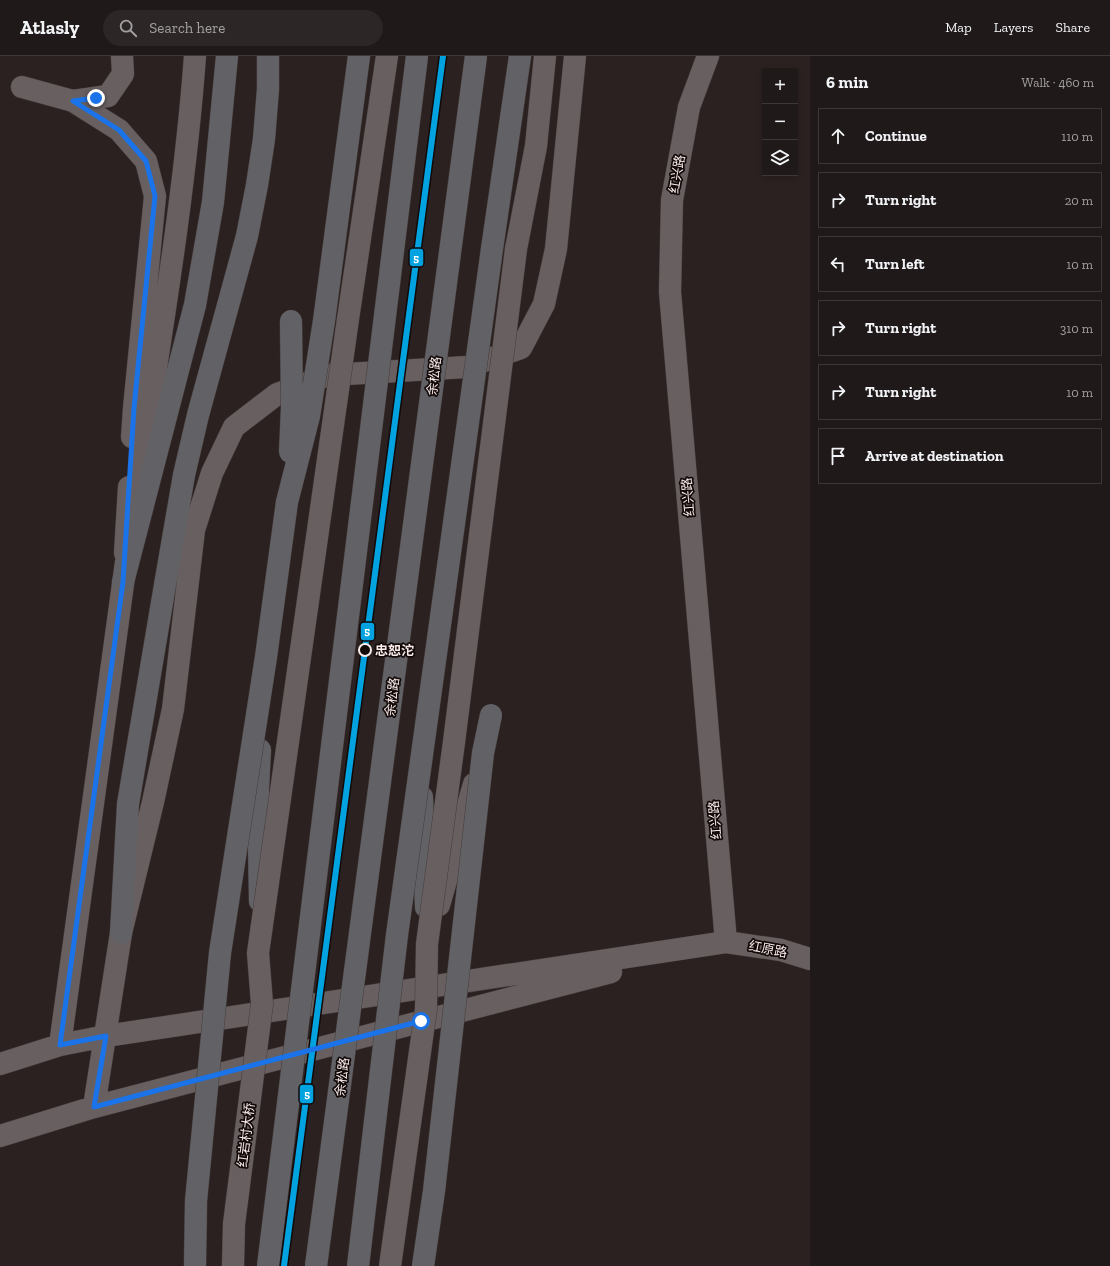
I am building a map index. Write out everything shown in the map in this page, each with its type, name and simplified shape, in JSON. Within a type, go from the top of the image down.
[{"type":"highway","points":[[123,582],[195,305],[213,202],[227,56]]},
{"type":"highway","points":[[121,933],[128,804],[184,475],[198,415],[247,236],[254,200],[264,139],[268,90],[268,56]]},
{"type":"highway","points":[[287,502],[309,416],[324,321],[359,56]]},
{"type":"highway","points":[[268,1266],[417,56]]},
{"type":"highway","name":"余松路","points":[[316,1266],[476,56]]},
{"type":"highway","points":[[358,1266],[397,935],[520,56]]},
{"type":"highway","points":[[195,1266],[196,1201],[220,953],[266,657],[287,502],[292,407],[291,321]]},
{"type":"highway","points":[[261,936],[258,863],[258,789],[266,657]]},
{"type":"highway","points":[[423,1266],[434,1191],[483,753],[491,715]]},
{"type":"highway","points":[[421,762],[427,944]]},
{"type":"main road","points":[[73,101],[108,96],[123,74],[122,56]]},
{"type":"main road","points":[[60,1045],[123,582],[182,192],[192,100],[195,56]]},
{"type":"main road","points":[[261,936],[348,319],[387,56]]},
{"type":"main road","points":[[390,1266],[426,1009],[427,944],[516,249],[536,146],[545,56]]},
{"type":"main road","points":[[94,1107],[121,933],[153,802],[173,709],[194,530],[212,473],[234,427],[277,394],[329,375],[467,367],[521,348],[544,304],[556,249],[575,56]]},
{"type":"main road","name":"红兴路","points":[[708,56],[689,107],[672,200],[670,292],[726,942]]},
{"type":"main road","points":[[22,87],[73,101],[119,130],[146,161],[155,196],[134,408],[123,582]]},
{"type":"main road","points":[[427,944],[483,753]]},
{"type":"main road","name":"红岩村大桥","points":[[233,1266],[234,1224],[262,1004],[258,953],[261,936]]},
{"type":"main road","points":[[0,1064],[60,1045],[106,1036],[726,942]]},
{"type":"main road","points":[[0,1136],[94,1107],[726,942]]},
{"type":"main road","name":"红原路","points":[[726,942],[781,950],[810,959]]},
{"type":"transit line","name":"5","points":[[284,1266],[443,56]]},
{"type":"place","name":"忠恕沱","points":[[365,650]]},
{"type":"route","points":[[96,98],[73,101],[119,130],[146,161],[155,196],[134,408],[123,582],[60,1045],[106,1036],[94,1107],[421,1021]]}]
